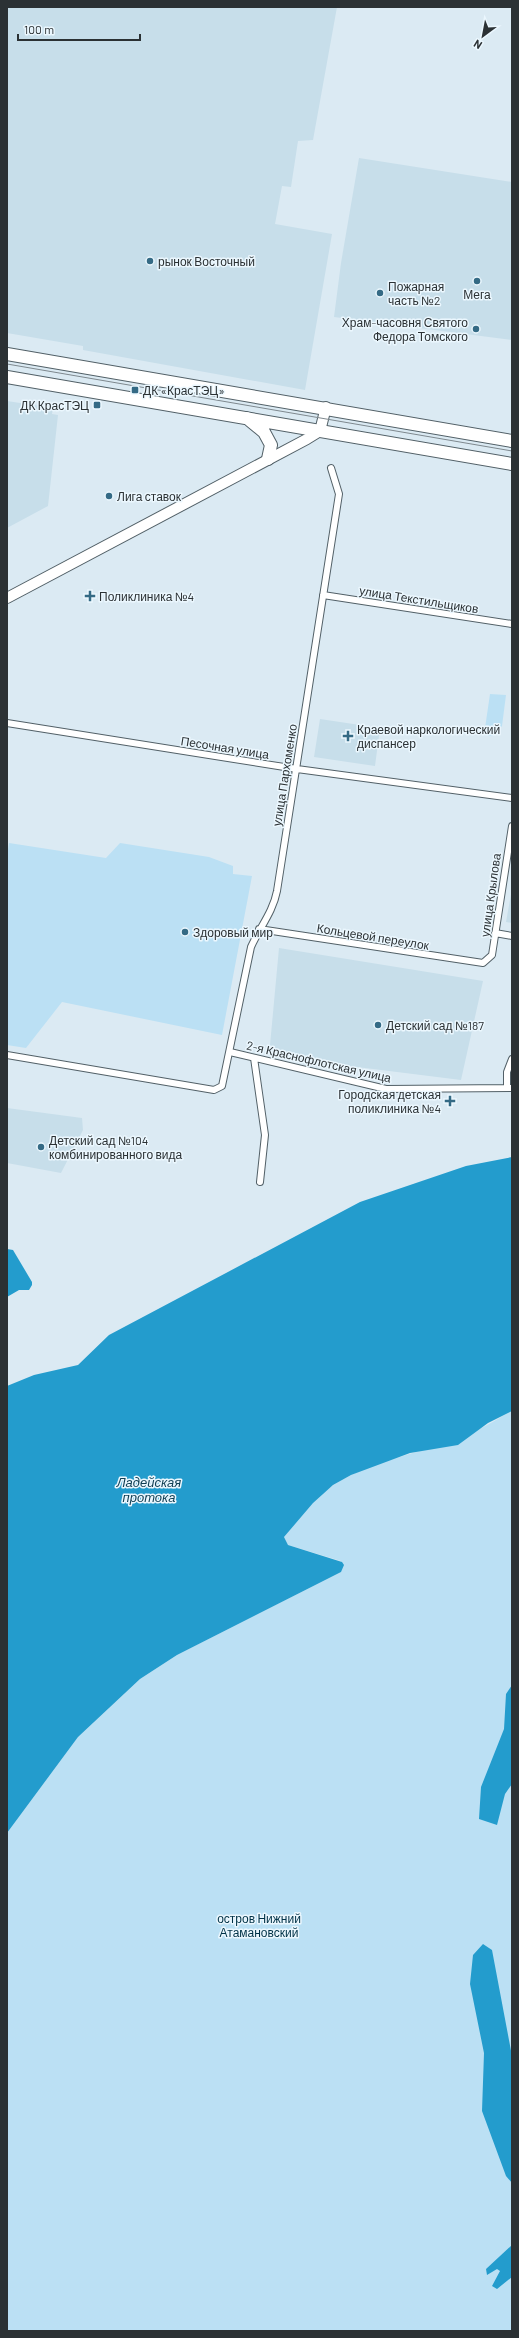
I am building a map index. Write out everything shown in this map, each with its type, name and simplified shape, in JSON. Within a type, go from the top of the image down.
[{"type":"highway","points":[[7,354],[326,407],[512,441]]},
{"type":"highway","points":[[7,377],[512,464]]},
{"type":"highway","points":[[246,417],[264,432],[271,445],[268,459]]},
{"type":"main road","points":[[7,598],[320,431],[326,407]]},
{"type":"street","name":"улица Пархоменко","points":[[230,1052],[251,946],[259,929],[274,906],[297,769],[339,494],[331,468]]},
{"type":"street","name":"улица Текстильщиков","points":[[323,595],[512,624]]},
{"type":"street","name":"Песочная улица","points":[[7,723],[297,769],[512,798]]},
{"type":"street","name":"улица Крылова","points":[[483,963],[492,955],[512,826]]},
{"type":"street","name":"Кольцевой переулок","points":[[259,929],[483,963]]},
{"type":"street","points":[[495,933],[512,936]]},
{"type":"street","name":"2-я Краснофлотская улица","points":[[7,1055],[214,1090],[222,1086],[230,1052],[386,1089],[509,1088]]},
{"type":"street","points":[[254,1058],[265,1135],[260,1182]]},
{"type":"street","points":[[509,1088],[507,1072],[512,1059]]},
{"type":"shaded area","points":[[7,7],[337,7],[313,140],[298,141],[291,187],[282,186],[275,224],[332,234],[305,390],[83,350],[83,346],[7,333]]},
{"type":"shaded area","points":[[359,158],[512,182],[512,340],[334,317],[341,263]]},
{"type":"shaded area","points":[[7,401],[53,408],[52,414],[58,415],[48,506],[7,528]]},
{"type":"shaded area","name":"Краевой наркологический диспансер","points":[[320,719],[380,728],[375,766],[314,757]]},
{"type":"shaded area","points":[[512,889],[512,923],[506,922]]},
{"type":"shaded area","points":[[279,948],[483,981],[461,1080],[269,1056]]},
{"type":"shaded area","name":"Детский сад №104 комбинированного вида","points":[[7,1108],[82,1118],[83,1130],[61,1173],[7,1163]]},
{"type":"green space","points":[[490,694],[506,695],[502,726],[492,736],[484,735]]},
{"type":"green space","points":[[9,843],[106,858],[120,843],[209,857],[233,866],[233,874],[252,876],[222,1035],[62,1002],[26,1048],[7,1045],[7,856]]},
{"type":"green space","name":"остров Нижний Атамановский","points":[[512,1411],[512,2331],[7,2331],[7,1833],[78,1737],[140,1679],[177,1655],[341,1572],[341,1561],[288,1545],[284,1537],[307,1508],[327,1489],[369,1467],[460,1438]]},
{"type":"water","name":"Ладейская протока","points":[[512,1157],[512,1411],[488,1423],[458,1445],[410,1453],[351,1475],[333,1485],[313,1503],[284,1537],[288,1545],[342,1562],[344,1565],[341,1572],[177,1655],[140,1679],[78,1737],[7,1833],[7,1386],[34,1375],[78,1365],[109,1335],[360,1202],[466,1166]]},
{"type":"water","points":[[7,1249],[13,1250],[32,1282],[32,1285],[29,1290],[19,1290],[7,1297]]},
{"type":"water","points":[[512,1685],[512,1784],[505,1794],[497,1825],[479,1819],[481,1787],[504,1729],[506,1694]]},
{"type":"water","points":[[483,1944],[492,1950],[512,2056],[512,2183],[506,2176],[482,2111],[484,2053],[470,1984],[473,1955]]},
{"type":"water","points":[[512,2245],[512,2277],[497,2289],[492,2286],[500,2271],[497,2269],[487,2275],[486,2269]]},
{"type":"tram line","points":[[7,364],[512,451]]},
{"type":"place","name":"рынок Восточный","points":[[150,261]]},
{"type":"place","name":"Мега","points":[[477,281]]},
{"type":"place","name":"Пожарная часть №2","points":[[380,293]]},
{"type":"place","name":"Храм-часовня Святого Федора Томского","points":[[476,329]]},
{"type":"place","name":"ДК «КрасТЭЦ»","points":[[135,390]]},
{"type":"place","name":"ДК КрасТЭЦ","points":[[97,405]]},
{"type":"place","name":"Лига ставок","points":[[109,496]]},
{"type":"place","name":"Поликлиника №4","points":[[90,596]]},
{"type":"place","name":"Краевой наркологический диспансер","points":[[348,736]]},
{"type":"place","name":"Здоровый мир","points":[[185,932]]},
{"type":"place","name":"Детский сад №187","points":[[378,1025]]},
{"type":"place","name":"Городская детская поликлиника №4","points":[[450,1101]]},
{"type":"place","name":"Детский сад №104 комбинированного вида","points":[[41,1147]]}]
